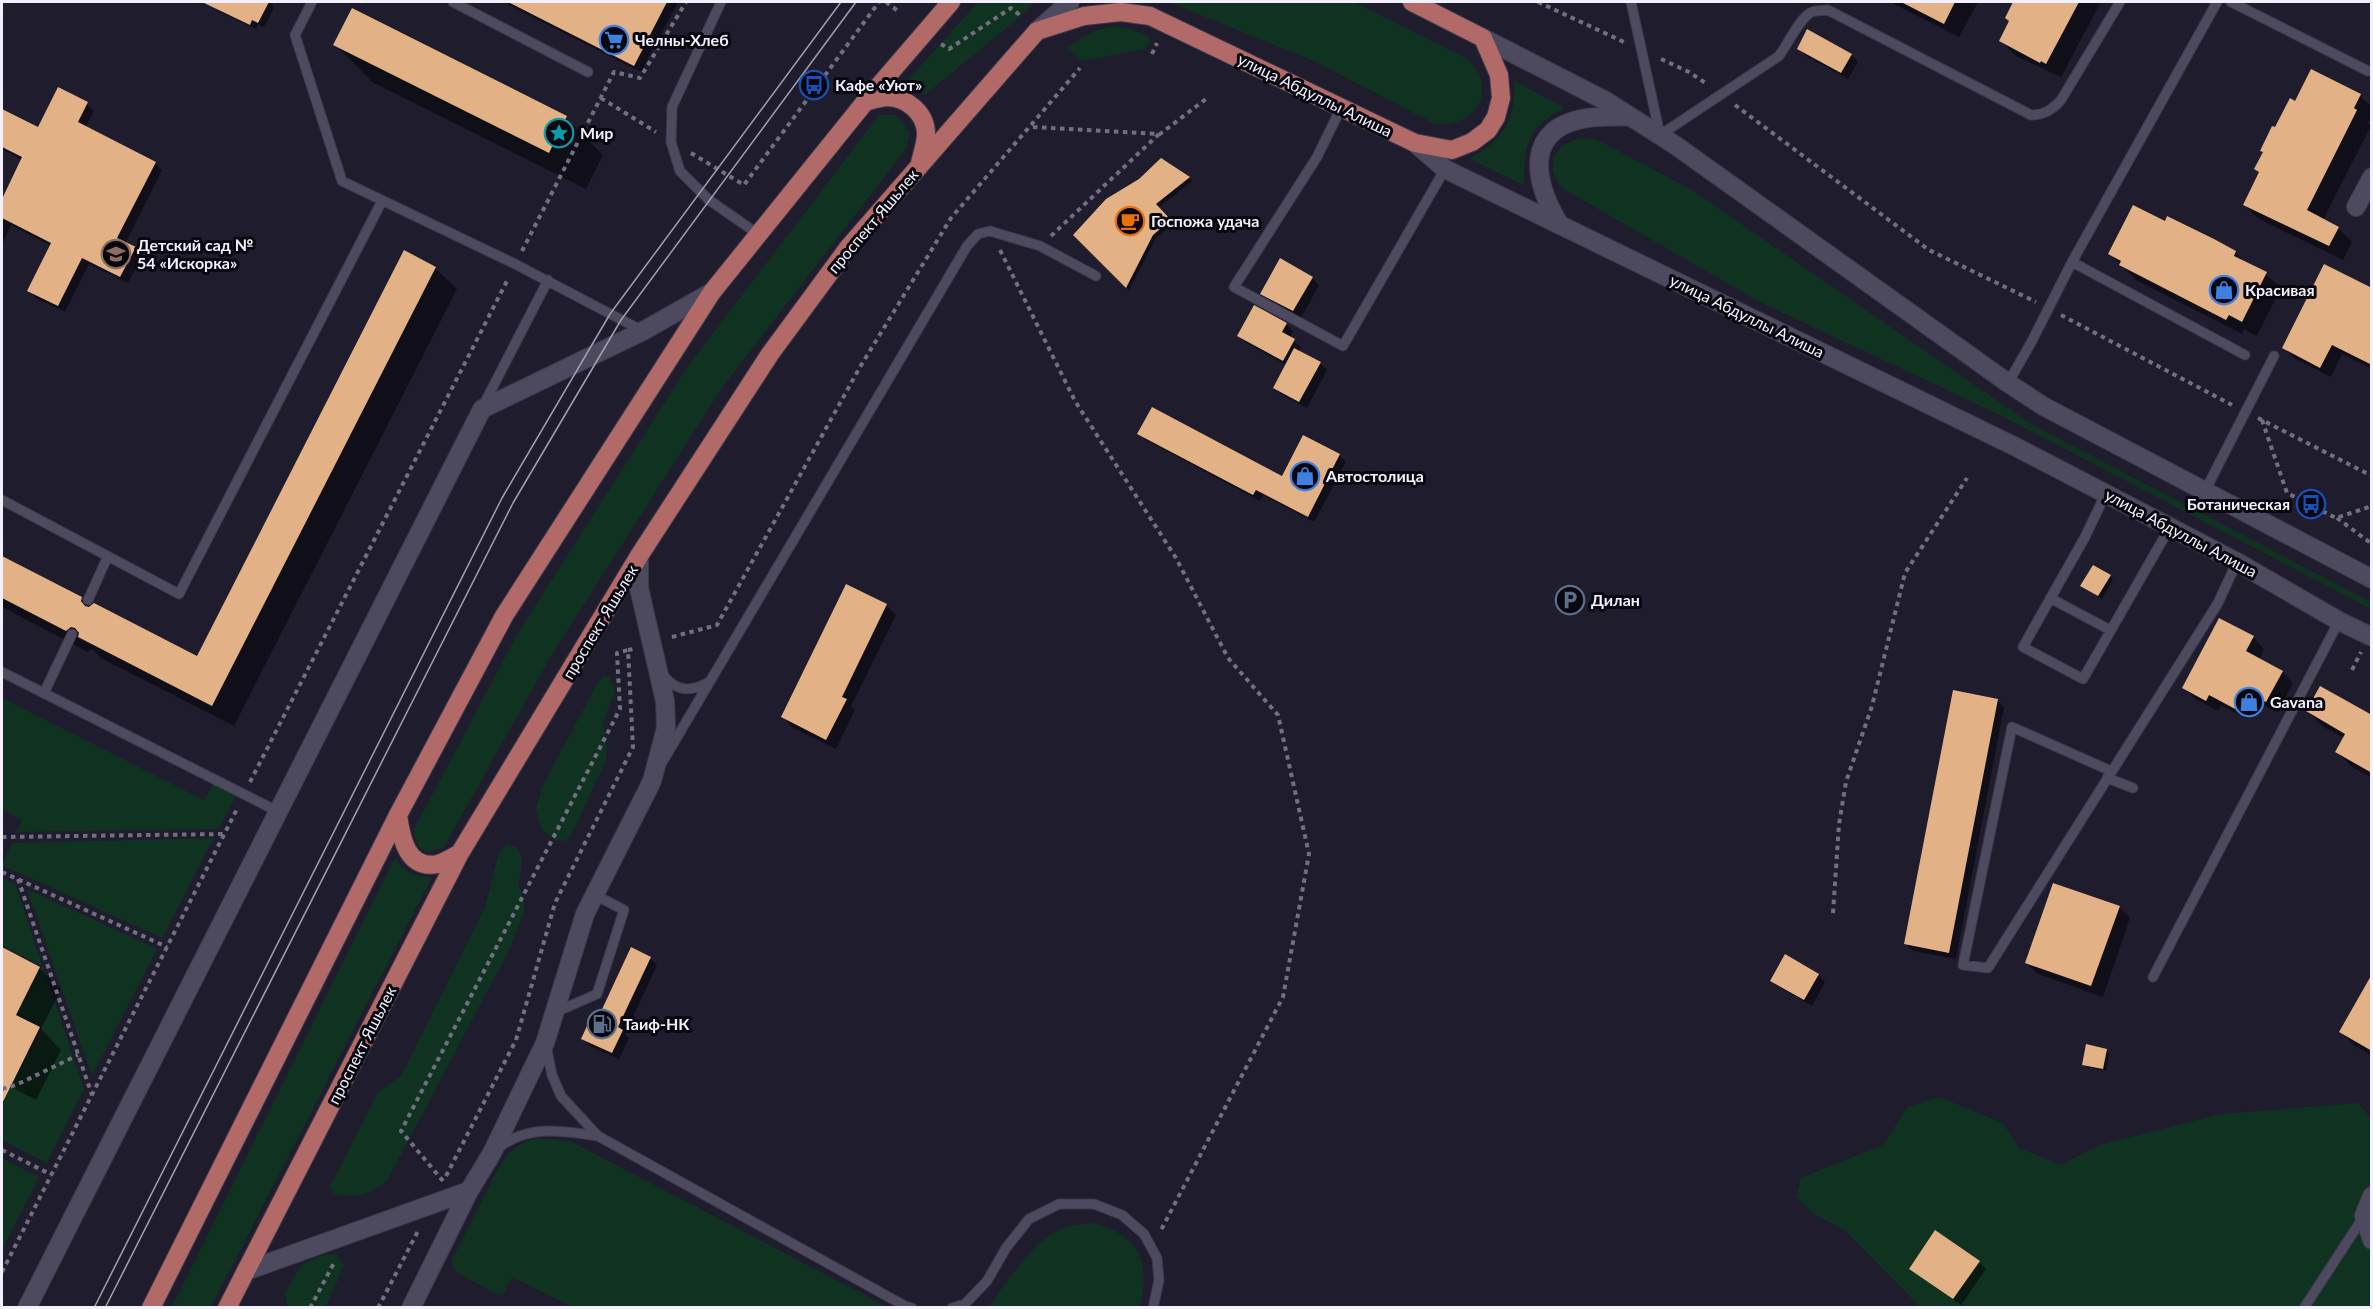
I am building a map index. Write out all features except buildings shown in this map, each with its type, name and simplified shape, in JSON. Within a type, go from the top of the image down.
[{"type":"main road","points":[[151,1308],[398,815],[504,616],[712,292],[865,102],[951,2]]},
{"type":"main road","points":[[1414,143],[1452,150],[1472,142],[1488,130],[1496,117],[1501,98],[1499,75],[1483,38],[1415,2]]},
{"type":"main road","points":[[1037,31],[1084,16],[1121,12],[1150,16]]},
{"type":"main road","name":"улица Абдуллы Алиша","points":[[1150,16],[1414,143]]},
{"type":"main road","name":"проспект Яшьлек","points":[[227,1308],[460,853],[639,556],[770,354],[848,248],[1037,31]]},
{"type":"main road","points":[[865,102],[886,97],[901,99],[912,106],[924,119],[926,134],[920,165]]},
{"type":"main road","points":[[398,815],[401,838],[410,856],[425,864],[439,864],[460,853]]},
{"type":"street","name":"проспект Яшьлек","points":[[1037,31],[1070,2]]},
{"type":"street","name":"улица Абдуллы Алиша","points":[[1120,2],[1150,16]]},
{"type":"street","points":[[1483,38],[1606,101],[1660,135],[2043,406],[2372,579]]},
{"type":"street","points":[[1557,222],[1545,201],[1538,177],[1539,154],[1548,136],[1564,125],[1587,118],[1630,116]]},
{"type":"street","name":"улица Абдуллы Алиша","points":[[1414,143],[1445,169],[2106,493],[2237,561],[2338,621],[2367,643]]},
{"type":"street","points":[[2356,207],[2372,177]]},
{"type":"street","points":[[27,1308],[482,409],[643,331],[712,292]]},
{"type":"street","points":[[411,1308],[469,1191],[492,1153],[545,1043],[585,914],[652,782],[666,728],[665,701],[639,588],[639,556]]},
{"type":"street","points":[[246,1272],[469,1191]]},
{"type":"street","points":[[2372,1196],[2364,1216],[2372,1240]]},
{"type":"lane","points":[[312,2],[295,34],[342,181],[548,280],[643,331]]},
{"type":"lane","points":[[453,2],[588,72]]},
{"type":"lane","points":[[1631,2],[1660,135],[1779,56],[1792,38],[1802,18],[1814,11],[1828,10],[2031,115],[2039,115],[2052,110],[2061,100],[2120,2]]},
{"type":"lane","points":[[2008,383],[2072,262],[2217,2]]},
{"type":"lane","points":[[2231,2],[2368,71]]},
{"type":"lane","points":[[718,6],[672,107],[671,142],[680,171],[709,200],[758,234]]},
{"type":"lane","points":[[1341,108],[1317,157],[1234,287],[1343,346],[1445,169]]},
{"type":"lane","points":[[2,500],[179,594],[382,201]]},
{"type":"lane","points":[[652,782],[967,246],[978,234],[990,231],[1040,246],[1096,276]]},
{"type":"lane","points":[[2072,262],[2245,355]]},
{"type":"lane","points":[[482,409],[548,280]]},
{"type":"lane","points":[[2205,491],[2274,356]]},
{"type":"lane","points":[[2106,493],[2085,537],[2023,647],[2083,680],[2109,630],[2148,568],[2170,527]]},
{"type":"lane","points":[[88,600],[108,556]]},
{"type":"lane","points":[[2133,788],[2109,774],[2012,727],[1963,964],[1988,968],[2109,774],[2218,603],[2237,561]]},
{"type":"lane","points":[[2050,598],[2109,630]]},
{"type":"lane","points":[[2153,977],[2338,621]]},
{"type":"lane","points":[[44,693],[72,634]]},
{"type":"lane","points":[[658,670],[671,685],[682,690],[697,689],[711,680]]},
{"type":"lane","points":[[2,672],[279,812]]},
{"type":"lane","points":[[555,1012],[597,994],[624,910],[595,895]]},
{"type":"lane","points":[[545,1043],[552,1075],[561,1096],[598,1136],[904,1306],[912,1308]]},
{"type":"lane","points":[[492,1153],[508,1141],[528,1132],[547,1129],[598,1136]]},
{"type":"lane","points":[[952,1308],[965,1304],[987,1281],[1006,1248],[1029,1219],[1059,1204],[1094,1204],[1122,1215],[1144,1234],[1157,1258],[1159,1280],[1153,1308]]},
{"type":"lane","points":[[2304,1308],[2364,1216]]},
{"type":"path","points":[[520,254],[614,72],[640,78],[686,2]]},
{"type":"path","points":[[601,98],[744,185],[879,2]]},
{"type":"path","points":[[885,2],[898,11]]},
{"type":"path","points":[[1538,2],[1689,72],[1929,250],[2048,308],[2372,476]]},
{"type":"path","points":[[941,44],[949,49],[1011,8],[1021,16]]},
{"type":"path","points":[[1152,54],[1159,39]]},
{"type":"path","points":[[1040,246],[1160,134],[1206,99]]},
{"type":"path","points":[[1032,127],[1160,134]]},
{"type":"path","points":[[990,231],[1075,401],[1176,558],[1228,658],[1278,715],[1309,854],[1283,997],[1151,1247]]},
{"type":"path","points":[[248,787],[511,273]]},
{"type":"path","points":[[2262,420],[2287,492],[2336,518],[2372,544]]},
{"type":"path","points":[[1833,914],[1839,824],[1846,782],[1872,706],[1905,573],[1967,478]]},
{"type":"path","points":[[2336,518],[2372,506]]},
{"type":"path","points":[[2352,670],[2367,643]]},
{"type":"path","points":[[444,1182],[401,1131],[620,709],[617,653],[628,650]]},
{"type":"path","points":[[2,1272],[240,804]]},
{"type":"path","points":[[2,837],[224,834]]},
{"type":"path","points":[[2,872],[167,947]]},
{"type":"path","points":[[18,879],[92,1095]]},
{"type":"path","points":[[2,1089],[16,1085],[78,1054]]},
{"type":"path","points":[[2,1150],[52,1175]]},
{"type":"path","points":[[406,1237],[417,1234]]},
{"type":"path","points":[[310,1308],[334,1261],[345,1258]]},
{"type":"green space","points":[[978,2],[1035,2],[925,95],[907,81]]},
{"type":"green space","points":[[1169,2],[1354,2],[1468,59],[1477,71],[1482,94],[1472,113],[1462,120],[1435,124],[1316,62]]},
{"type":"green space","points":[[1114,26],[1131,29],[1151,38],[1145,49],[1082,61],[1067,48],[1089,34]]},
{"type":"green space","points":[[1514,81],[1565,108],[1543,122],[1530,138],[1525,159],[1524,185],[1470,159],[1491,144],[1505,128],[1513,108]]},
{"type":"green space","points":[[879,115],[896,115],[910,132],[905,150],[721,389],[551,656],[444,847],[427,852],[423,850],[416,842],[414,829],[518,633],[686,369]]},
{"type":"green space","points":[[1580,138],[1596,139],[1692,190],[2031,424],[2371,602],[2371,609],[2000,415],[1758,301],[1562,188],[1553,171],[1554,157],[1564,146]]},
{"type":"green space","points":[[604,676],[610,677],[615,691],[603,722],[607,749],[606,760],[572,833],[565,841],[556,840],[542,831],[536,810],[542,787],[599,680]]},
{"type":"green space","points":[[2,698],[204,800],[213,784],[236,796],[219,829],[16,832],[22,820],[2,810]]},
{"type":"green space","points":[[214,838],[162,938],[2,865],[12,843]]},
{"type":"green space","points":[[507,845],[517,847],[522,858],[519,883],[525,908],[511,946],[387,1181],[374,1190],[355,1196],[333,1193],[330,1186],[378,1092],[401,1076],[485,907],[499,852]]},
{"type":"green space","points":[[395,858],[410,873],[432,877],[211,1307],[172,1307]]},
{"type":"green space","points":[[2,878],[15,884],[84,1089],[47,1163],[2,1140],[2,1074],[15,1080],[42,1027],[5,1008],[12,994],[25,1000],[42,966],[2,945]]},
{"type":"green space","points":[[27,889],[157,949],[92,1076]]},
{"type":"green space","points":[[1939,1097],[2003,1123],[2019,1148],[2061,1165],[2099,1145],[2221,1114],[2359,1103],[2371,1119],[2371,1307],[1920,1307],[1845,1230],[1814,1214],[1796,1197],[1801,1178],[1884,1144],[1907,1107]]},
{"type":"green space","points":[[536,1138],[570,1141],[888,1307],[572,1307],[512,1277],[504,1293],[498,1295],[456,1272],[451,1261],[508,1154],[520,1144]]},
{"type":"green space","points":[[2,1158],[39,1177],[2,1250]]},
{"type":"green space","points":[[1092,1223],[1121,1234],[1138,1252],[1144,1276],[1140,1307],[989,1307],[1022,1262],[1042,1242],[1064,1228]]},
{"type":"green space","points":[[336,1254],[344,1266],[326,1307],[287,1307],[285,1293],[301,1265],[323,1255]]},
{"type":"tram line","points":[[94,1308],[502,498],[610,314],[841,2]]},
{"type":"tram line","points":[[105,1308],[513,503],[621,320],[856,2]]},
{"type":"place","name":"Челны-Хлеб","points":[[614,40]]},
{"type":"place","name":"Кафе «Уют»","points":[[814,85]]},
{"type":"place","name":"Мир","points":[[559,133]]},
{"type":"place","name":"Госпожа удача","points":[[1130,221]]},
{"type":"place","name":"Детский сад № 54 «Искорка»","points":[[116,254]]},
{"type":"place","name":"Красивая","points":[[2224,290]]},
{"type":"place","name":"Автостолица","points":[[1305,476]]},
{"type":"place","name":"Ботаническая","points":[[2311,504]]},
{"type":"place","name":"Дилан","points":[[1570,600]]},
{"type":"place","name":"Gavana","points":[[2249,702]]},
{"type":"place","name":"Таиф-НК","points":[[602,1024]]}]
